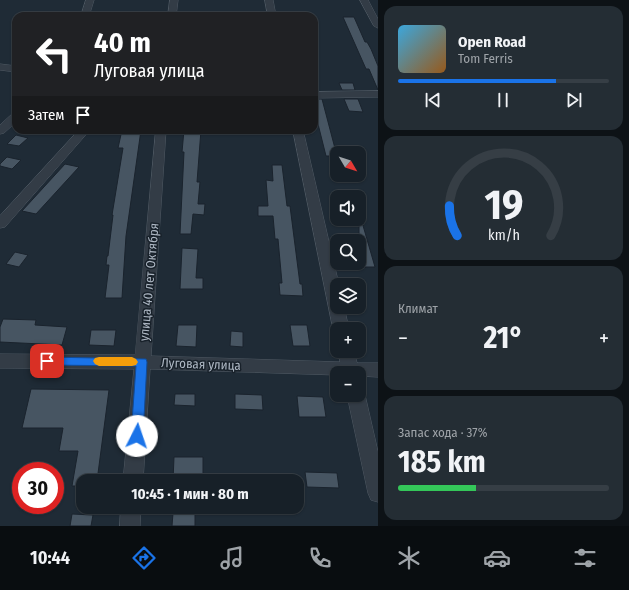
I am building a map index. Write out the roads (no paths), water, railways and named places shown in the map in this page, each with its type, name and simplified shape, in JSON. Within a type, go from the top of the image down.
[{"type":"street","points":[[86,12],[90,0]]},
{"type":"street","points":[[172,12],[174,0]]},
{"type":"street","points":[[269,0],[271,12]]},
{"type":"street","points":[[364,0],[378,26]]},
{"type":"street","points":[[0,67],[12,68]]},
{"type":"street","points":[[318,95],[378,94]]},
{"type":"street","points":[[0,131],[12,120]]},
{"type":"street","points":[[0,224],[81,134]]},
{"type":"street","name":"улица 40 лет Октября","points":[[134,474],[161,134]]},
{"type":"street","points":[[299,134],[339,322]]},
{"type":"street","name":"Луговая улица","points":[[0,360],[142,362],[330,371]]},
{"type":"street","name":"Луговая улица","points":[[366,371],[378,370]]},
{"type":"street","points":[[358,402],[378,493]]},
{"type":"street","points":[[130,526],[131,514]]}]
